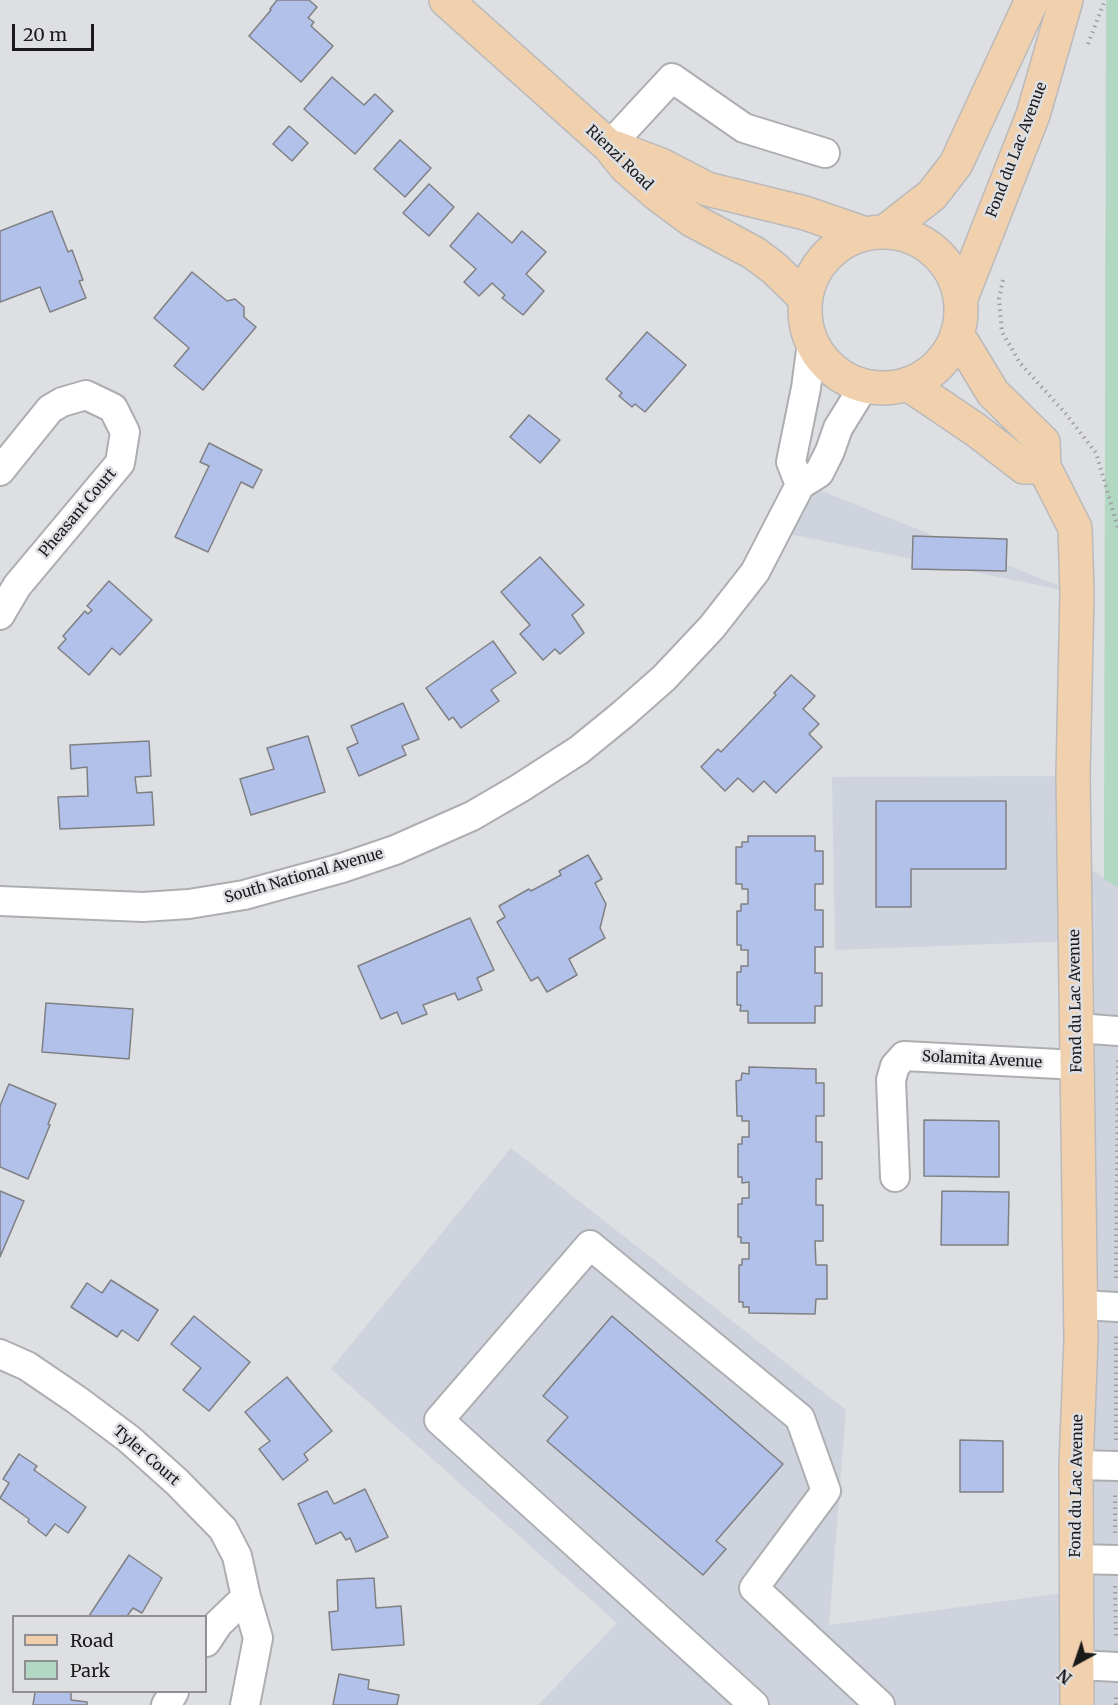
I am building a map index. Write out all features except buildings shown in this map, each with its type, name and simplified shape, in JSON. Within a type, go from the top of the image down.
[{"type":"main road","name":"Rienzi Road","points":[[446,0],[609,146],[626,167],[657,194],[692,220],[754,253],[774,268],[805,298]]},
{"type":"main road","points":[[609,146],[661,165],[707,189],[874,232],[908,235],[927,244],[943,259],[955,278],[961,298],[961,320],[944,360],[928,374],[908,384],[887,388],[864,386],[842,377],[824,363],[812,344],[805,321],[805,298],[811,276],[824,257],[842,242],[874,232],[932,195],[956,164],[1032,0]]},
{"type":"main road","name":"Fond du Lac Avenue","points":[[961,298],[1033,116],[1066,0]]},
{"type":"main road","name":"Fond du Lac Avenue","points":[[957,334],[993,393],[1042,442],[1044,467],[1075,528],[1077,593],[1073,776],[1081,1340],[1076,1465],[1077,1705]]},
{"type":"main road","points":[[908,384],[976,430],[1024,467],[1044,467]]},
{"type":"street","points":[[609,146],[672,78],[744,128],[825,153]]},
{"type":"street","points":[[800,485],[791,462],[806,388],[812,344]]},
{"type":"street","name":"South National Avenue","points":[[0,901],[143,907],[216,900],[302,880],[421,840],[472,816],[520,788],[579,750],[622,715],[671,671],[712,627],[755,572],[800,485],[819,473],[830,452],[838,428],[864,386]]},
{"type":"street","name":"Pheasant Court","points":[[0,471],[50,409],[62,402],[86,395],[113,408],[125,432],[120,463],[22,580],[0,615]]},
{"type":"street","points":[[1077,1028],[1118,1031]]},
{"type":"street","name":"Solamita Avenue","points":[[895,1177],[891,1080],[895,1066],[904,1056],[1078,1065]]},
{"type":"street","points":[[754,1705],[439,1420],[590,1245],[800,1418],[826,1491],[754,1588],[880,1705]]},
{"type":"street","points":[[1080,1305],[1117,1307]]},
{"type":"street","name":"Tyler Court","points":[[0,1354],[27,1366],[129,1439],[190,1494],[223,1528],[237,1556],[258,1638],[244,1705]]},
{"type":"street","points":[[1076,1465],[1117,1466]]},
{"type":"street","points":[[1076,1559],[1117,1560]]},
{"type":"street","points":[[207,1640],[218,1624],[246,1597]]},
{"type":"street","points":[[1077,1665],[1117,1667]]},
{"type":"path","points":[[1020,363],[1066,414],[1096,453],[1118,528]]},
{"type":"path","points":[[1116,1705],[1118,1031]]},
{"type":"shaded area","points":[[802,483],[1077,593],[775,531]]},
{"type":"shaded area","points":[[1073,776],[1075,859],[1118,887],[1118,1705],[538,1705],[617,1623],[331,1369],[511,1148],[846,1410],[829,1625],[1077,1591],[1074,941],[835,950],[832,777]]},
{"type":"green space","points":[[1106,0],[1118,0],[1118,887],[1104,879]]}]
